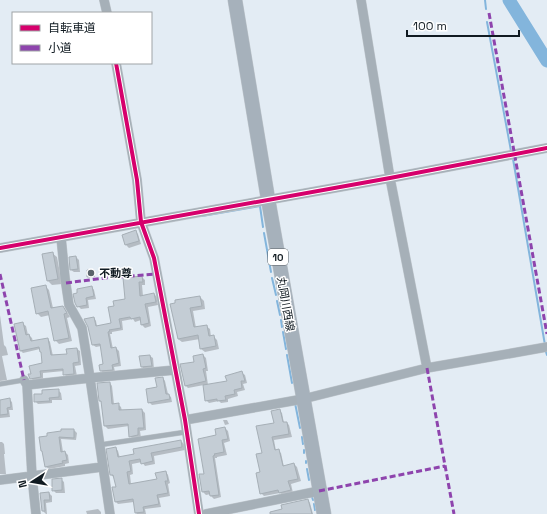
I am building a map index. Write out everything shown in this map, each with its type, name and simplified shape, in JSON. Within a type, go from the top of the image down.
[{"type":"main road","name":"丸岡川西線","points":[[234,0],[324,514]]},
{"type":"street","points":[[104,0],[107,12]]},
{"type":"street","points":[[361,0],[390,178],[427,368]]},
{"type":"street","points":[[116,64],[137,180],[141,222],[154,258],[185,420],[199,514]]},
{"type":"street","points":[[0,248],[390,178],[547,148]]},
{"type":"street","points":[[61,237],[69,305],[82,328],[110,514]]},
{"type":"street","points":[[185,420],[303,399],[427,368],[547,347]]},
{"type":"street","points":[[36,514],[26,383],[175,370]]},
{"type":"street","points":[[0,480],[102,467]]},
{"type":"street","points":[[206,514],[319,491]]},
{"type":"lane","points":[[0,384],[26,383]]},
{"type":"lane","points":[[99,445],[186,432]]},
{"type":"building","points":[[136,230],[139,241],[125,245],[122,235]]},
{"type":"building","points":[[53,252],[58,279],[47,281],[42,254]]},
{"type":"building","points":[[76,256],[78,269],[70,270],[69,257]]},
{"type":"building","points":[[87,270],[93,270],[94,276],[87,277]]},
{"type":"building","points":[[142,276],[143,282],[139,282],[140,296],[154,293],[156,302],[145,304],[149,323],[141,325],[140,317],[119,319],[121,328],[109,330],[110,331],[108,332],[111,348],[116,347],[119,363],[112,365],[113,370],[100,371],[99,365],[103,364],[100,344],[92,345],[88,327],[84,319],[94,317],[96,326],[111,323],[108,307],[114,306],[113,301],[125,299],[123,278]]},
{"type":"building","points":[[46,285],[51,308],[63,306],[67,313],[64,314],[69,338],[54,341],[48,311],[36,314],[31,288]]},
{"type":"building","points":[[92,286],[94,296],[86,298],[87,305],[77,307],[73,294],[77,293],[77,289]]},
{"type":"building","points":[[200,296],[202,306],[190,308],[194,327],[207,325],[209,336],[214,335],[216,346],[200,349],[198,335],[178,339],[170,304],[175,303],[175,300]]},
{"type":"building","points":[[23,322],[26,335],[29,334],[31,341],[48,338],[51,355],[67,354],[66,349],[77,348],[79,362],[73,363],[74,374],[63,375],[63,369],[40,371],[41,377],[30,379],[28,374],[31,374],[29,366],[42,363],[41,352],[39,347],[20,351],[14,324]]},
{"type":"building","points":[[203,354],[206,368],[203,369],[206,381],[185,386],[180,364],[194,362],[193,356]]},
{"type":"building","points":[[150,355],[152,366],[141,367],[139,356]]},
{"type":"building","points":[[242,371],[245,381],[241,381],[242,388],[234,390],[235,394],[225,396],[226,400],[217,401],[217,399],[205,401],[203,385],[227,381],[225,376]]},
{"type":"building","points":[[163,377],[166,394],[169,394],[170,399],[148,403],[146,389],[157,387],[155,378]]},
{"type":"building","points":[[110,382],[112,404],[119,403],[119,410],[142,409],[144,428],[138,428],[138,435],[129,437],[128,424],[104,426],[97,383]]},
{"type":"building","points":[[59,389],[59,397],[49,398],[50,401],[34,402],[34,394],[42,394],[42,390]]},
{"type":"building","points":[[10,398],[11,407],[7,408],[8,414],[0,415],[0,400]]},
{"type":"building","points":[[280,409],[283,422],[287,422],[289,434],[272,437],[275,450],[279,449],[283,466],[294,463],[298,479],[288,481],[291,490],[279,493],[278,490],[260,494],[256,473],[260,472],[256,454],[262,453],[256,426],[274,423],[271,411]]},
{"type":"building","points":[[225,427],[228,439],[222,440],[224,452],[214,454],[215,455],[213,456],[219,495],[210,496],[209,491],[202,492],[199,474],[204,474],[198,439],[216,435],[215,429]]},
{"type":"building","points":[[61,429],[74,429],[74,438],[59,437],[61,452],[65,451],[67,460],[62,461],[63,463],[45,467],[39,437],[47,436],[47,433],[61,431]]},
{"type":"building","points":[[181,440],[182,447],[151,453],[153,461],[141,464],[140,459],[129,461],[131,471],[127,472],[129,484],[157,479],[155,473],[166,471],[168,481],[165,481],[168,493],[157,495],[159,504],[143,507],[144,512],[135,513],[133,499],[115,502],[112,487],[116,487],[113,475],[110,475],[106,449],[116,447],[118,457],[134,454],[133,449]]},
{"type":"building","points":[[62,478],[62,490],[52,491],[52,479]]},
{"type":"building","points":[[49,492],[50,500],[44,500],[45,511],[42,511],[40,493]]},
{"type":"building","points":[[308,499],[312,514],[270,514],[270,512],[282,509],[281,505]]},
{"type":"waterway","points":[[485,0],[486,9]]},
{"type":"waterway","points":[[509,0],[547,61]]},
{"type":"waterway","points":[[487,22],[511,151]]},
{"type":"waterway","points":[[513,159],[545,345]]},
{"type":"waterway","points":[[202,216],[260,206],[263,227]]},
{"type":"waterway","points":[[264,233],[271,272]]},
{"type":"waterway","points":[[272,278],[276,295]]},
{"type":"waterway","points":[[277,301],[280,315]]},
{"type":"waterway","points":[[281,320],[282,327]]},
{"type":"waterway","points":[[283,332],[286,349]]},
{"type":"waterway","points":[[287,355],[292,383]]},
{"type":"waterway","points":[[295,403],[300,428]]},
{"type":"waterway","points":[[302,437],[303,444]]},
{"type":"waterway","points":[[307,469],[309,480]]},
{"type":"waterway","points":[[314,504],[315,510]]},
{"type":"marked path","points":[[489,13],[547,334]]},
{"type":"marked path","points":[[0,274],[24,380]]},
{"type":"marked path","points":[[66,283],[157,274]]},
{"type":"marked path","points":[[427,368],[454,514]]},
{"type":"marked path","points":[[319,491],[445,466]]},
{"type":"cycle path","points":[[116,64],[137,180],[141,222],[154,258],[185,420],[199,514]]},
{"type":"cycle path","points":[[0,248],[390,178],[547,148]]},
{"type":"place","name":"不動尊","points":[[91,273]]}]
